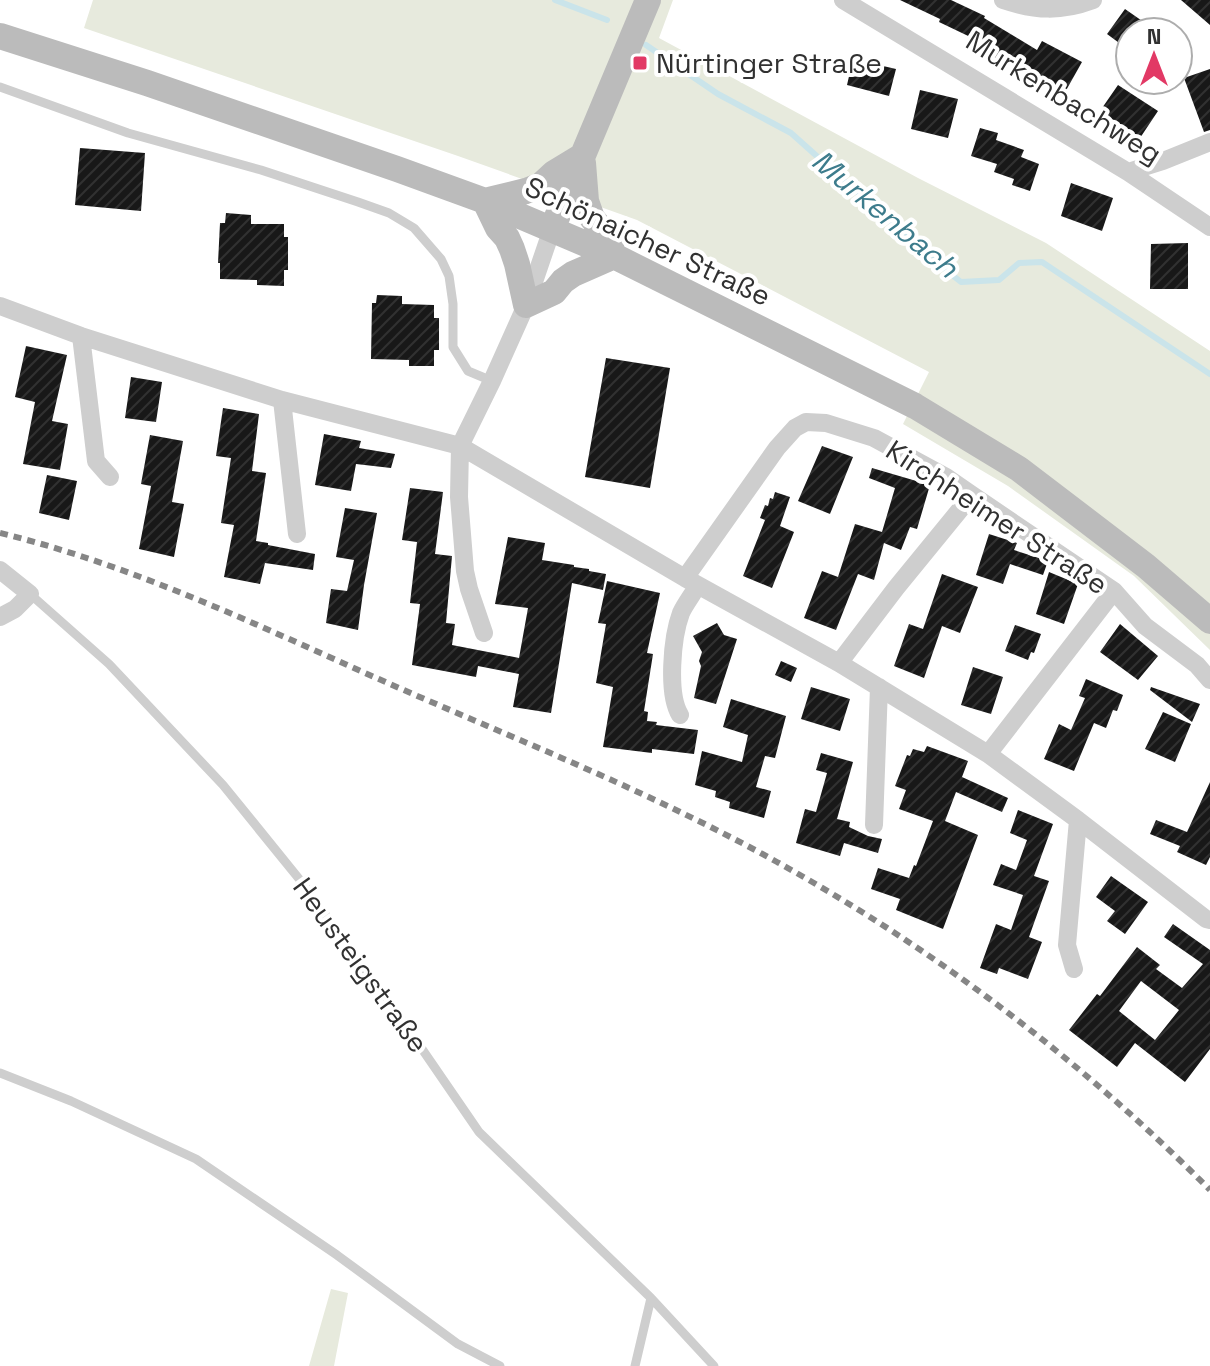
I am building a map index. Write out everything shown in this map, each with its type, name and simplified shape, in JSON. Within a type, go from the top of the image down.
[{"type":"main road","points":[[552,229],[648,0]]},
{"type":"main road","name":"Schönaicher Straße","points":[[0,36],[175,93],[485,201],[614,256],[915,406],[1019,469],[1146,566],[1210,621]]},
{"type":"main road","points":[[582,156],[586,201],[592,218],[607,236],[614,256],[573,274],[554,292],[526,305],[512,249],[485,201],[541,185],[582,156]]},
{"type":"street","name":"Murkenbachweg","points":[[843,0],[1128,172],[1210,227]]},
{"type":"street","points":[[1003,0],[1033,9],[1072,8],[1093,0]]},
{"type":"street","points":[[1128,172],[1210,142]]},
{"type":"street","points":[[484,633],[465,571],[459,497],[460,446],[526,305],[552,229]]},
{"type":"street","points":[[0,306],[81,336],[282,400],[460,446],[692,582],[839,663],[988,754],[1210,920]]},
{"type":"street","points":[[81,336],[96,461],[110,477]]},
{"type":"street","points":[[282,400],[297,534]]},
{"type":"street","name":"Kirchheimer Straße","points":[[692,582],[777,448],[795,428],[806,422],[826,423],[874,438],[946,477],[1114,591],[1145,626],[1197,665],[1210,680]]},
{"type":"street","points":[[839,663],[972,495]]},
{"type":"street","name":"Heusteigstraße","points":[[0,570],[30,594]]},
{"type":"street","points":[[680,715],[675,708],[672,687],[675,643],[692,582]]},
{"type":"street","points":[[988,754],[1114,591]]},
{"type":"street","points":[[0,617],[15,609],[30,594]]},
{"type":"street","points":[[874,825],[879,687]]},
{"type":"street","points":[[1074,969],[1067,945],[1078,820]]},
{"type":"lane","points":[[0,87],[128,133],[261,170],[389,213],[414,228],[441,259],[449,276],[453,304],[453,347],[468,371],[492,381]]},
{"type":"lane","name":"Heusteigstraße","points":[[30,594],[109,664],[223,785],[300,880],[479,1132],[651,1298],[714,1366]]},
{"type":"lane","points":[[0,1073],[71,1101],[196,1159],[348,1263],[458,1344],[500,1366]]},
{"type":"lane","points":[[635,1366],[651,1298]]},
{"type":"shaded area","points":[[93,0],[673,0],[659,38],[918,178],[1046,243],[1210,351],[1210,650],[1134,576],[1008,486],[903,424],[929,372],[637,220],[84,28]]},
{"type":"shaded area","points":[[331,1289],[348,1293],[334,1366],[309,1366]]},
{"type":"building","points":[[900,0],[951,0],[985,16],[1037,50],[1042,41],[1082,62],[1064,94],[984,51],[987,45]]},
{"type":"building","points":[[1181,0],[1210,0],[1210,25]]},
{"type":"building","points":[[1125,9],[1135,16],[1120,16]]},
{"type":"building","points":[[1114,24],[1114,39],[1107,34]]},
{"type":"building","points":[[853,59],[896,69],[889,96],[847,85]]},
{"type":"building","points":[[1210,69],[1210,130],[1204,132],[1191,96],[1194,96],[1194,75]]},
{"type":"building","points":[[920,90],[958,99],[948,138],[911,129]]},
{"type":"building","points":[[1114,91],[1114,96],[1135,96],[1158,111],[1140,138],[1100,111]]},
{"type":"building","points":[[980,128],[998,133],[996,140],[1024,150],[1021,157],[1039,164],[1030,191],[1012,185],[1014,179],[994,172],[997,164],[971,156]]},
{"type":"building","points":[[80,148],[145,153],[141,211],[75,205]]},
{"type":"building","points":[[1071,183],[1113,198],[1102,231],[1061,216]]},
{"type":"building","points":[[226,213],[251,215],[251,224],[284,224],[284,237],[288,237],[288,270],[284,270],[284,286],[257,285],[257,280],[220,279],[220,223],[225,223]]},
{"type":"building","points":[[1188,243],[1188,289],[1150,289],[1151,244]]},
{"type":"building","points":[[377,295],[402,296],[402,304],[434,305],[434,318],[439,318],[439,350],[434,350],[434,366],[409,366],[409,360],[371,359],[372,303],[376,303]]},
{"type":"building","points":[[26,346],[67,355],[52,421],[68,424],[60,470],[23,464],[35,402],[15,397]]},
{"type":"building","points":[[606,358],[670,368],[650,488],[585,477]]},
{"type":"building","points":[[131,377],[162,382],[156,422],[125,418]]},
{"type":"building","points":[[223,408],[259,414],[252,471],[266,473],[256,541],[315,554],[313,570],[265,563],[260,584],[224,577],[234,525],[221,523],[231,458],[216,456]]},
{"type":"building","points":[[324,434],[361,441],[359,448],[395,454],[391,468],[356,464],[351,491],[315,485]]},
{"type":"building","points":[[150,435],[183,441],[172,502],[184,504],[174,557],[139,549],[151,486],[141,484]]},
{"type":"building","points":[[822,446],[853,457],[830,514],[798,501]]},
{"type":"building","points":[[872,468],[930,485],[917,529],[910,527],[901,550],[884,543],[874,580],[858,574],[836,630],[804,618],[822,571],[838,577],[855,524],[882,532],[895,488],[869,478]]},
{"type":"building","points":[[47,475],[77,481],[69,520],[39,513]]},
{"type":"building","points":[[410,488],[443,492],[435,554],[452,556],[446,623],[455,624],[452,645],[519,658],[528,608],[495,604],[508,537],[545,543],[542,560],[606,574],[603,590],[572,583],[551,713],[513,707],[519,674],[478,666],[476,677],[412,665],[420,604],[410,603],[417,542],[402,540]]},
{"type":"building","points":[[775,492],[790,497],[780,526],[794,532],[772,588],[743,576],[765,520],[760,518]]},
{"type":"building","points":[[345,508],[377,513],[358,630],[326,623],[331,589],[347,591],[354,560],[336,557]]},
{"type":"building","points":[[989,534],[1017,543],[1014,550],[1048,561],[1043,575],[1010,564],[1003,584],[976,575]]},
{"type":"building","points":[[1049,572],[1078,584],[1064,624],[1036,614]]},
{"type":"building","points":[[942,574],[978,587],[960,633],[942,626],[924,678],[894,666],[909,624],[923,629]]},
{"type":"building","points":[[607,581],[660,593],[647,653],[653,654],[644,711],[648,712],[647,721],[657,722],[656,725],[698,730],[694,754],[603,747],[613,687],[596,683],[606,624],[598,623]]},
{"type":"building","points":[[717,623],[724,635],[737,639],[716,704],[694,698],[702,652],[693,636]]},
{"type":"building","points":[[1120,624],[1158,656],[1138,680],[1100,652]]},
{"type":"building","points":[[1015,625],[1041,634],[1028,660],[1005,651]]},
{"type":"building","points":[[781,661],[797,668],[791,682],[775,675]]},
{"type":"building","points":[[973,667],[1003,677],[991,714],[961,705]]},
{"type":"building","points":[[1086,679],[1123,695],[1106,728],[1094,723],[1074,771],[1044,759],[1059,724],[1071,730],[1085,698],[1079,696]]},
{"type":"building","points":[[811,687],[850,699],[840,731],[801,719]]},
{"type":"building","points":[[1151,687],[1200,704],[1192,722],[1150,690]]},
{"type":"building","points":[[731,699],[786,716],[775,758],[765,756],[756,787],[771,791],[764,818],[729,808],[730,802],[715,797],[716,791],[695,785],[702,751],[742,762],[748,735],[723,727]]},
{"type":"building","points":[[1163,712],[1191,724],[1175,762],[1145,749]]},
{"type":"building","points":[[927,746],[968,761],[962,777],[1008,798],[1002,812],[956,792],[945,821],[978,835],[943,929],[896,910],[900,899],[871,889],[878,868],[909,878],[916,866],[933,821],[899,809],[906,790],[895,786],[907,755],[910,756],[913,749],[924,752]]},
{"type":"building","points":[[821,753],[853,762],[837,819],[850,822],[849,827],[868,836],[882,839],[878,853],[844,843],[840,856],[796,843],[805,809],[816,812],[827,773],[816,770]]},
{"type":"building","points":[[1210,782],[1210,857],[1206,865],[1177,852],[1180,846],[1150,834],[1156,820],[1187,832]]},
{"type":"building","points":[[1018,810],[1053,824],[1034,876],[1049,881],[1029,937],[1042,942],[1028,979],[999,968],[997,974],[980,968],[996,924],[1011,930],[1023,895],[993,885],[1001,864],[1016,870],[1027,840],[1010,833]]},
{"type":"building","points":[[1111,876],[1148,902],[1125,934],[1107,921],[1115,911],[1096,897]]},
{"type":"building","points":[[1173,924],[1210,950],[1210,1049],[1185,1082],[1135,1043],[1117,1067],[1069,1030],[1097,994],[1100,996],[1137,947],[1160,965],[1156,969],[1182,988],[1203,964],[1164,937]],"holes":[[[1141,981],[1179,1010],[1155,1040],[1119,1011]]]},
{"type":"waterway","name":"Murkenbach","points":[[555,0],[607,20]]},
{"type":"waterway","name":"Murkenbach","points":[[646,45],[718,94],[791,133],[961,282],[999,280],[1019,263],[1042,262],[1210,374]]},
{"type":"railway","points":[[0,533],[100,563],[247,620],[634,790],[777,862],[894,932],[1005,1011],[1111,1097],[1210,1190]]},
{"type":"place","name":"Nürtinger Straße","points":[[640,63]]}]
